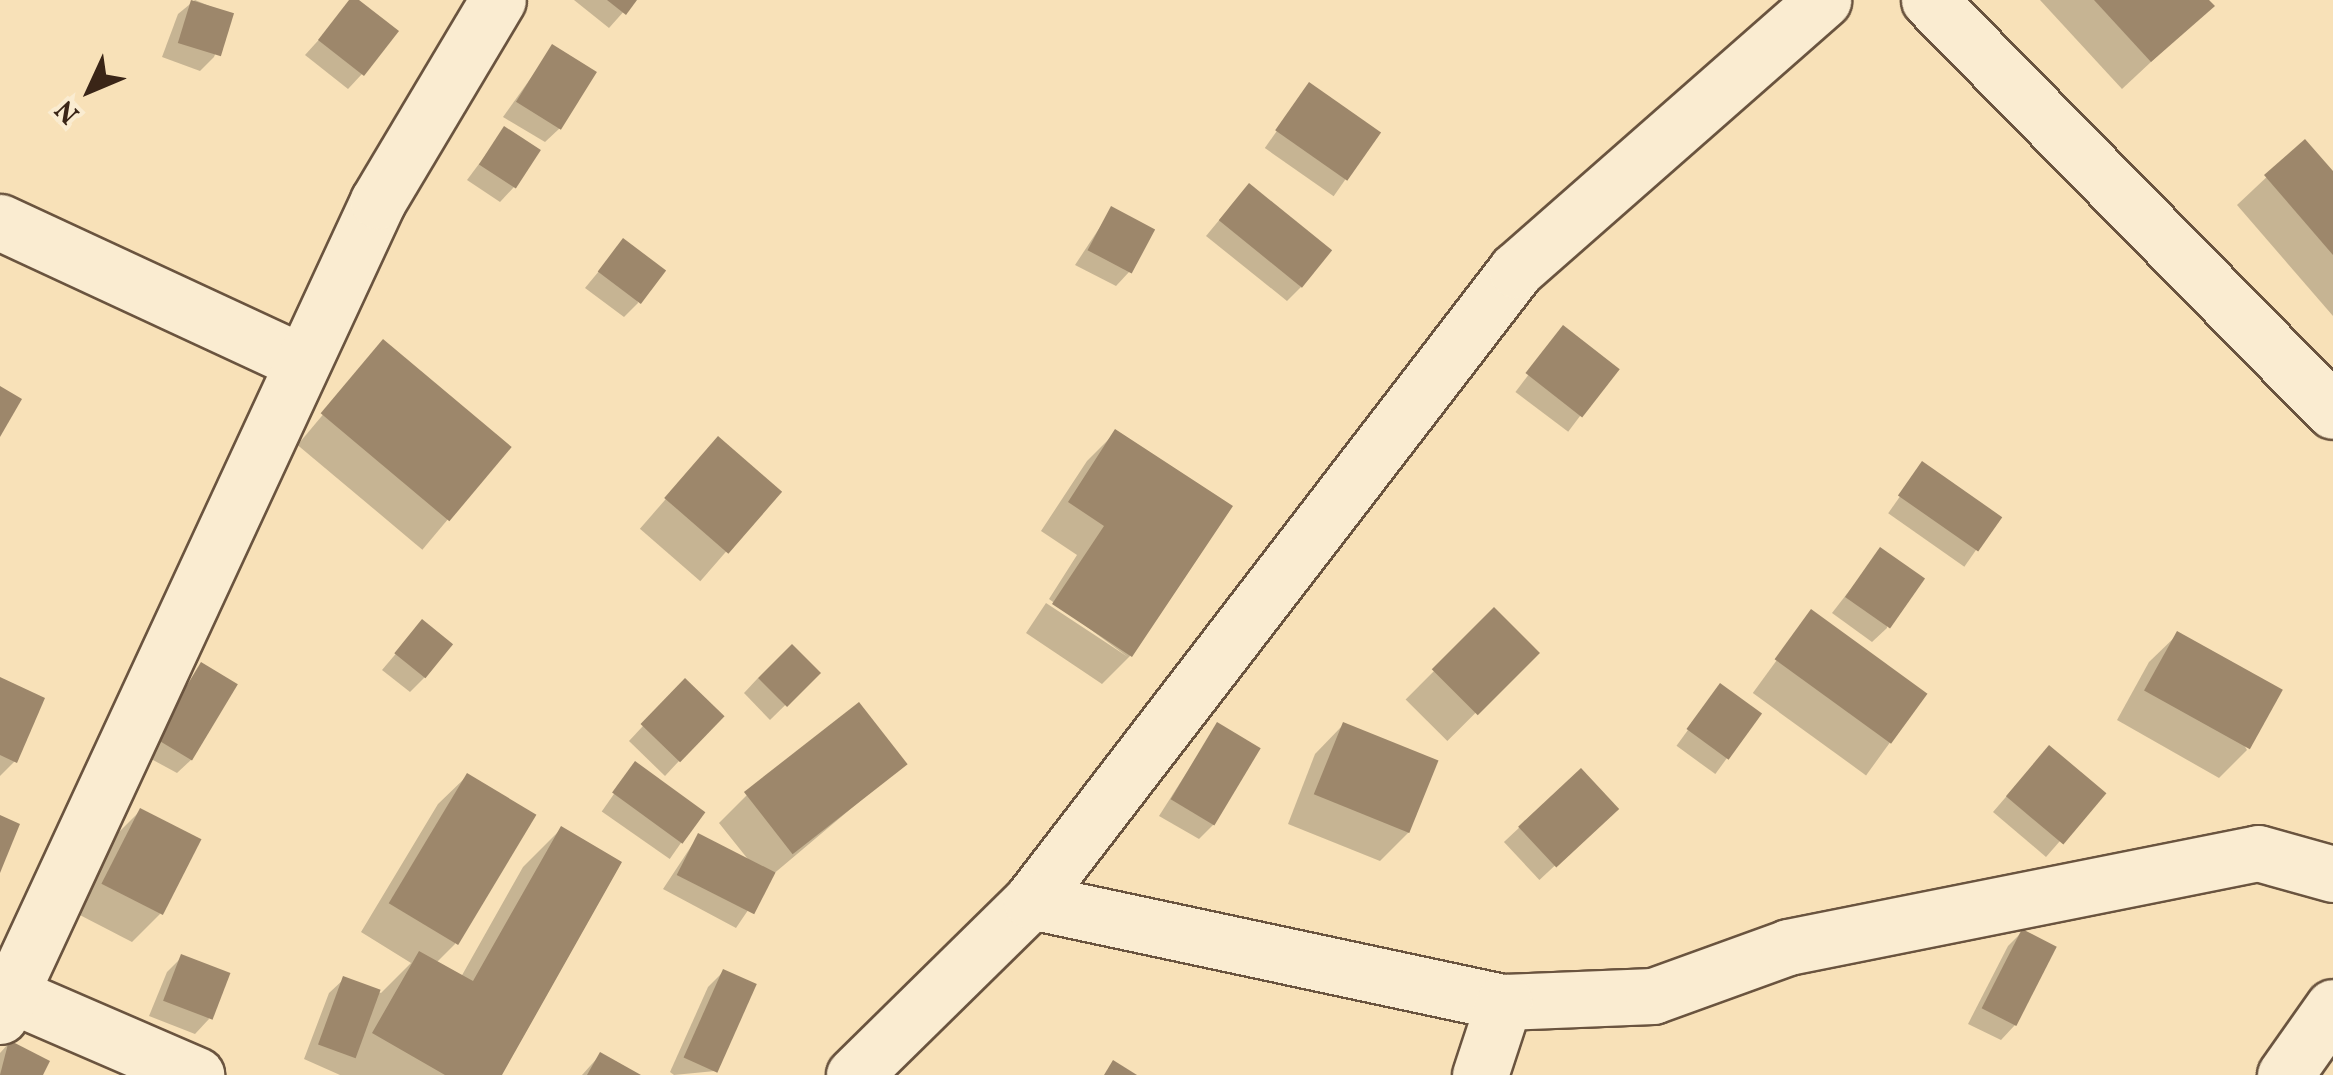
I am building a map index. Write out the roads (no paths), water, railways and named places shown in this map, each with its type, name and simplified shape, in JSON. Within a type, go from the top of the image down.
[{"type":"street","points":[[196,1075],[4,1000],[378,201],[498,0]]},
{"type":"street","points":[[854,1075],[1031,902],[1516,270],[1822,0]]},
{"type":"street","points":[[1929,0],[2333,410]]},
{"type":"street","points":[[0,222],[302,362]]},
{"type":"street","points":[[1031,902],[1504,1002],[1654,996],[1788,947],[2258,854],[2333,874]]},
{"type":"street","points":[[1480,1075],[1504,1002]]},
{"type":"street","points":[[2285,1075],[2333,1007]]}]
